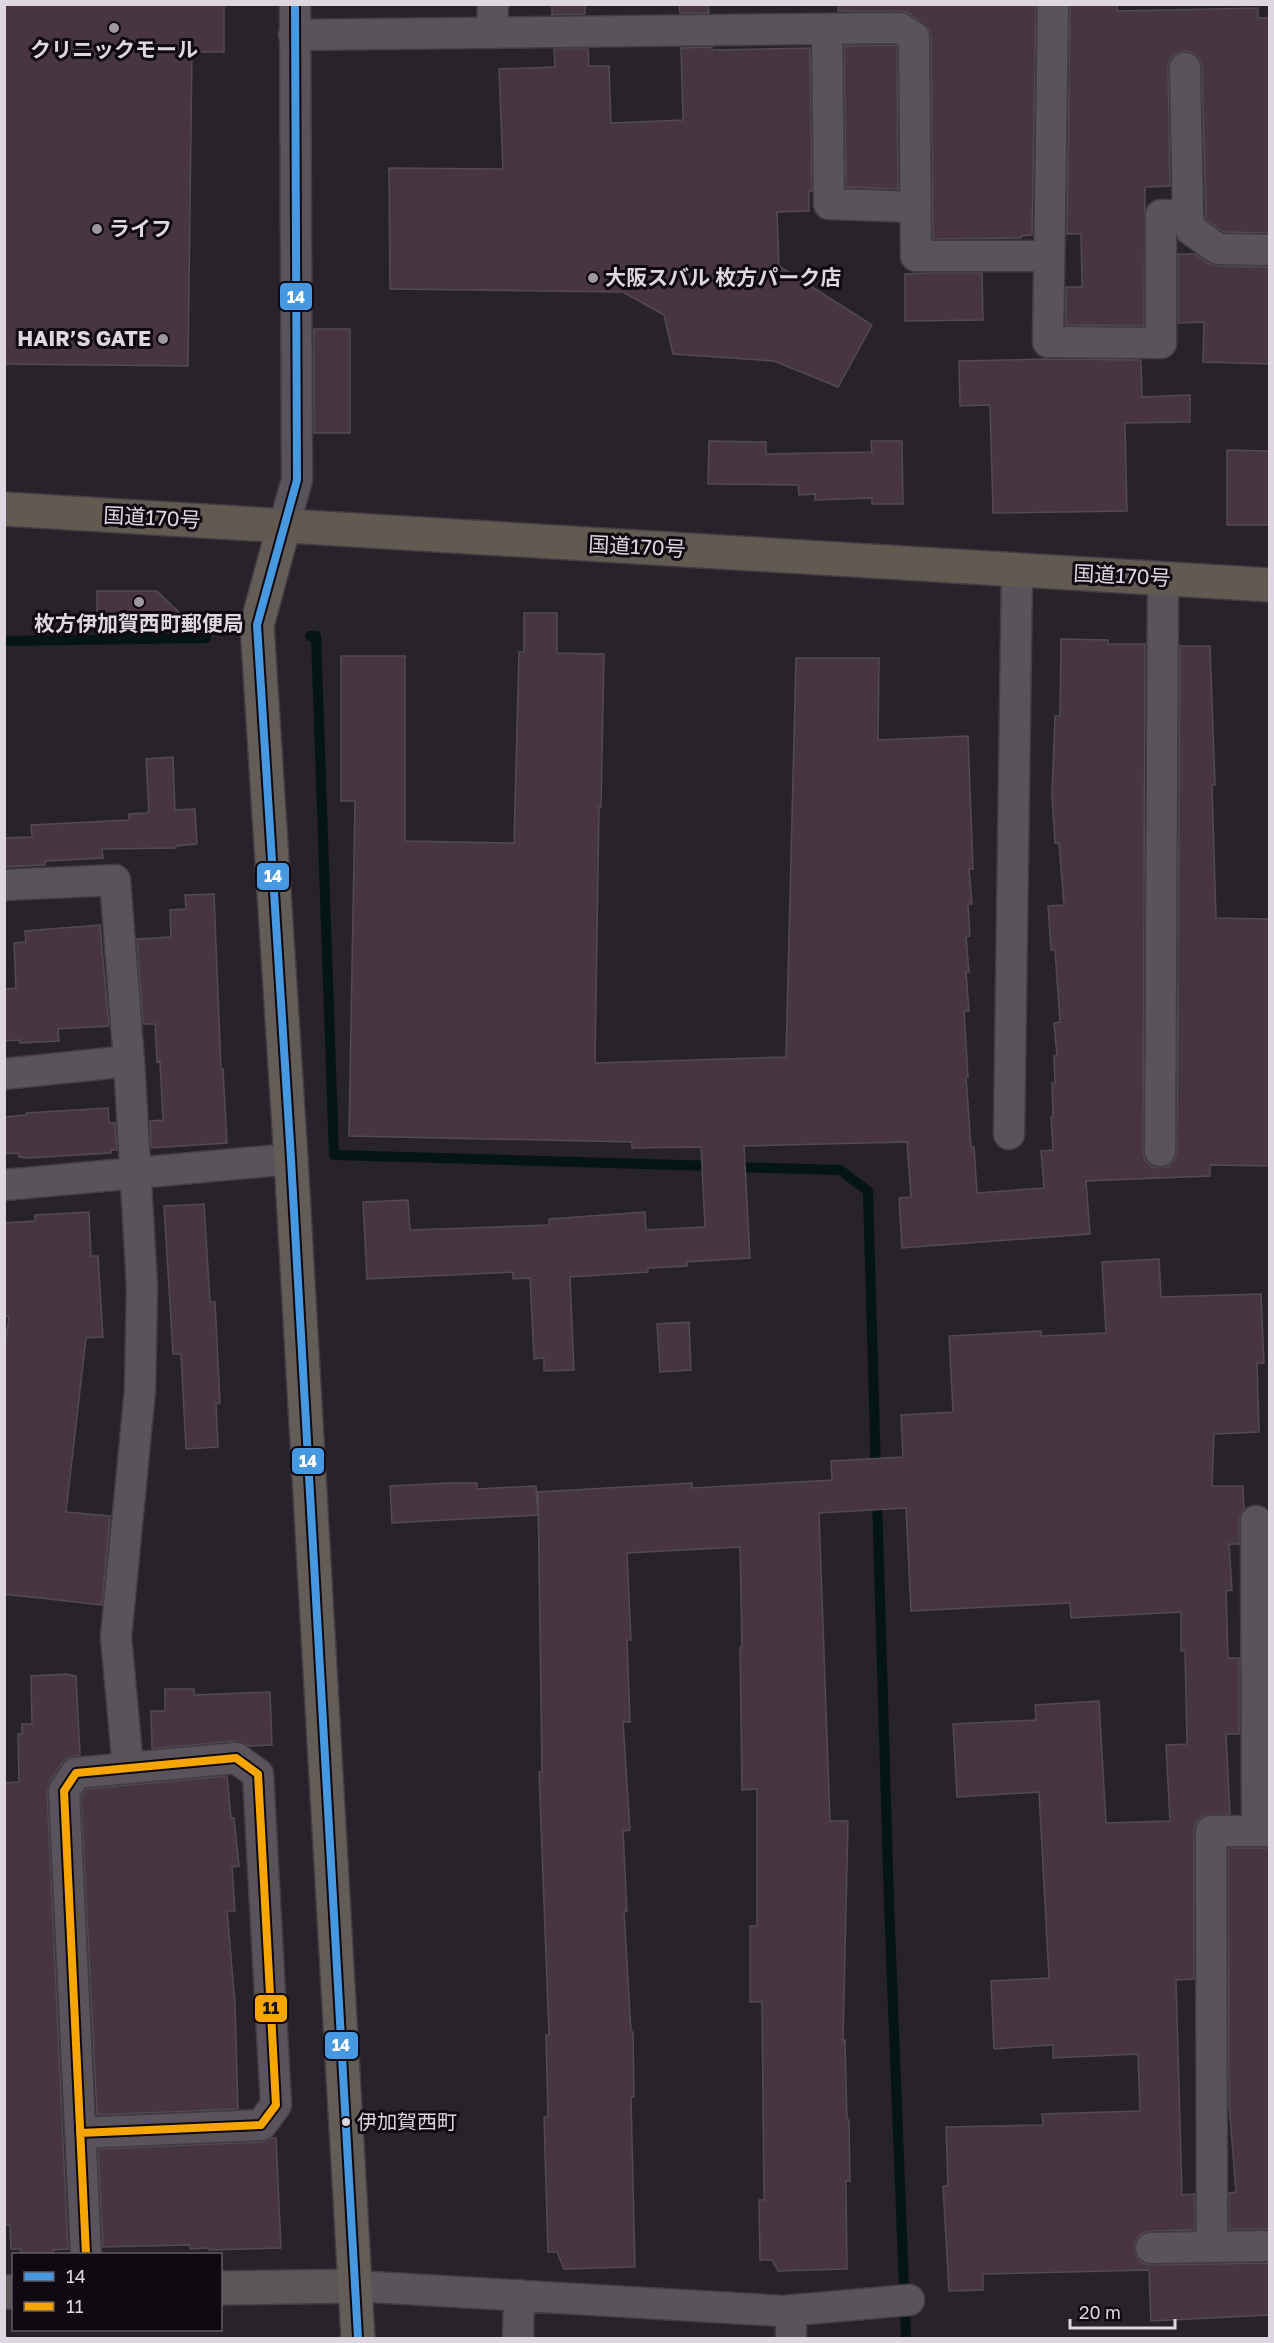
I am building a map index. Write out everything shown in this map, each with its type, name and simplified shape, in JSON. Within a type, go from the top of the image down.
[{"type":"highway","name":"国道170号","points":[[4,509],[1269,585]]},
{"type":"main road","points":[[284,526],[257,625],[291,1159],[358,2338]]},
{"type":"street","points":[[284,526],[297,480],[294,4]]},
{"type":"street","points":[[1053,4],[1048,342],[1161,343],[1161,215],[1188,216]]},
{"type":"street","points":[[294,36],[492,19],[735,17],[826,29],[900,16],[914,37],[916,256],[1049,256]]},
{"type":"street","points":[[826,29],[829,204],[916,207]]},
{"type":"street","points":[[1185,68],[1188,216],[1191,230],[1218,249],[1269,250]]},
{"type":"street","points":[[1009,1134],[1017,570]]},
{"type":"street","points":[[1160,1150],[1163,579]]},
{"type":"street","points":[[4,885],[115,880],[129,1061],[142,1287],[140,1390],[116,1637],[128,1767]]},
{"type":"street","points":[[4,1074],[129,1061]]},
{"type":"street","points":[[4,1185],[291,1159]]},
{"type":"street","points":[[1212,2247],[1211,1831],[1263,1831],[1256,1521]]},
{"type":"street","points":[[80,2133],[261,2125],[276,2105],[258,1774],[236,1758],[76,1773],[64,1791],[80,2133],[86,2253]]},
{"type":"street","points":[[1151,2248],[1269,2246]]},
{"type":"street","points":[[222,2288],[355,2286],[519,2295],[791,2324],[909,2300]]},
{"type":"street","points":[[518,2338],[519,2295]]},
{"type":"building","name":"ライフ","points":[[4,4],[224,4],[224,52],[192,52],[188,366],[4,364]]},
{"type":"building","points":[[552,4],[585,4],[585,14],[552,15]]},
{"type":"building","points":[[679,4],[708,4],[709,13],[680,13]]},
{"type":"building","points":[[838,4],[1036,4],[1032,235],[1021,236],[1021,238],[933,239],[931,37],[929,29],[909,13],[838,11]]},
{"type":"building","points":[[1070,4],[1117,4],[1117,11],[1258,8],[1258,18],[1269,18],[1269,233],[1224,232],[1206,220],[1202,67],[1194,53],[1185,51],[1177,53],[1170,59],[1168,68],[1170,186],[1145,187],[1144,326],[1066,325],[1066,287],[1082,287],[1081,234],[1067,234]]},
{"type":"building","points":[[844,46],[897,46],[898,189],[846,187]]},
{"type":"building","points":[[712,47],[712,50],[810,48],[812,191],[809,191],[809,211],[777,212],[779,266],[872,325],[838,387],[774,361],[673,354],[664,315],[623,292],[390,289],[389,168],[503,169],[499,69],[555,67],[554,49],[588,49],[589,66],[609,66],[611,123],[683,120],[681,48]]},
{"type":"building","points":[[1178,254],[1195,254],[1208,263],[1218,266],[1269,267],[1269,364],[1203,362],[1204,322],[1178,323]]},
{"type":"building","points":[[982,273],[983,320],[905,321],[905,274]]},
{"type":"building","points":[[314,329],[350,329],[350,433],[314,433]]},
{"type":"building","points":[[1141,360],[1142,397],[1190,395],[1190,422],[1125,423],[1127,511],[993,513],[990,405],[960,406],[959,361]]},
{"type":"building","points":[[709,441],[766,442],[766,454],[872,452],[871,441],[902,441],[903,504],[872,504],[872,498],[815,500],[815,494],[799,495],[798,485],[708,484]]},
{"type":"building","points":[[1227,450],[1269,451],[1269,525],[1227,525]]},
{"type":"building","points":[[97,591],[157,591],[188,621],[97,621]]},
{"type":"building","points":[[524,613],[557,613],[557,653],[604,654],[595,1063],[786,1057],[796,658],[879,658],[878,740],[968,736],[973,869],[969,869],[972,904],[968,904],[970,936],[966,937],[969,1011],[964,1011],[971,1147],[974,1147],[977,1193],[1044,1188],[1041,1151],[1053,1150],[1052,1083],[1055,1083],[1054,1056],[1057,1056],[1054,1023],[1060,1022],[1055,950],[1051,950],[1048,906],[1064,905],[1059,843],[1055,843],[1052,795],[1055,716],[1060,716],[1061,639],[1108,640],[1108,644],[1145,644],[1143,1151],[1145,1160],[1151,1166],[1159,1168],[1169,1166],[1175,1159],[1177,1151],[1180,646],[1210,646],[1215,785],[1212,785],[1216,918],[1269,919],[1269,1166],[1210,1165],[1210,1176],[1086,1181],[1090,1234],[902,1248],[899,1198],[911,1197],[907,1142],[744,1146],[750,1258],[687,1262],[687,1266],[648,1268],[648,1272],[570,1277],[574,1370],[544,1371],[544,1358],[534,1359],[530,1278],[513,1279],[513,1272],[367,1279],[363,1202],[408,1200],[410,1230],[549,1225],[549,1219],[645,1212],[646,1230],[705,1227],[701,1147],[632,1148],[632,1142],[349,1136],[355,801],[341,801],[341,656],[405,656],[405,841],[514,843],[519,652],[524,652]]},
{"type":"building","points":[[173,757],[175,810],[195,809],[197,844],[176,846],[176,848],[102,849],[103,858],[45,861],[45,865],[4,867],[4,838],[32,837],[31,825],[129,820],[129,814],[147,813],[149,811],[146,759]]},
{"type":"building","points":[[214,894],[221,1069],[223,1069],[227,1143],[151,1148],[150,1121],[163,1120],[160,1061],[157,1062],[155,1024],[143,1024],[137,939],[171,937],[170,910],[186,909],[185,895]]},
{"type":"building","points":[[100,925],[109,1026],[58,1029],[59,1041],[20,1043],[20,1040],[4,1041],[4,989],[16,988],[14,943],[26,942],[25,931]]},
{"type":"building","points":[[108,1108],[109,1123],[115,1123],[117,1150],[111,1150],[111,1153],[28,1158],[19,1157],[19,1153],[4,1154],[4,1117],[26,1115],[26,1113]]},
{"type":"building","points":[[204,1204],[210,1302],[215,1302],[220,1403],[216,1404],[218,1447],[186,1449],[181,1354],[173,1354],[164,1206]]},
{"type":"building","points":[[89,1212],[91,1256],[98,1256],[103,1337],[86,1338],[66,1512],[110,1516],[102,1605],[4,1594],[4,1357],[9,1316],[4,1317],[4,1223],[35,1221],[35,1215]]},
{"type":"building","points":[[1159,1259],[1161,1297],[1261,1294],[1264,1363],[1257,1363],[1259,1432],[1214,1434],[1212,1486],[1243,1486],[1244,1510],[1239,1520],[1239,1544],[1229,1544],[1232,1590],[1226,1591],[1228,1658],[1239,1658],[1239,1734],[1226,1734],[1230,1814],[1203,1816],[1196,1822],[1194,1830],[1194,1979],[1176,1980],[1182,2195],[1195,2194],[1195,2230],[1143,2233],[1136,2239],[1134,2249],[1142,2263],[1151,2265],[1269,2263],[1269,2315],[1151,2321],[1149,2270],[983,2274],[983,2290],[949,2291],[943,2186],[948,2186],[946,2127],[1043,2125],[1042,2114],[1140,2111],[1138,2054],[1053,2058],[1053,2045],[994,2049],[991,1981],[1049,1978],[1039,1792],[957,1797],[953,1724],[1036,1720],[1035,1705],[1099,1701],[1106,1823],[1170,1821],[1166,1745],[1187,1744],[1185,1651],[1181,1651],[1181,1612],[1071,1618],[1070,1603],[911,1611],[906,1508],[819,1513],[830,1821],[848,1821],[843,2041],[845,2040],[847,2120],[849,2120],[850,2181],[846,2181],[847,2269],[778,2271],[772,2260],[760,2260],[759,2200],[764,2200],[762,2002],[750,2002],[750,1926],[757,1926],[757,1789],[742,1790],[740,1547],[627,1553],[631,1640],[627,1640],[630,1722],[623,1722],[630,1830],[623,1831],[627,1911],[624,1911],[631,2032],[633,2032],[634,2097],[631,2097],[635,2267],[564,2269],[557,2252],[548,2252],[544,2117],[548,2117],[546,2035],[549,2035],[539,1772],[542,1772],[538,1492],[692,1483],[692,1488],[832,1480],[831,1461],[903,1457],[901,1415],[953,1412],[949,1336],[1041,1331],[1041,1336],[1106,1333],[1102,1262]]},
{"type":"building","points":[[689,1322],[691,1370],[660,1372],[657,1324]]},
{"type":"building","points":[[477,1483],[477,1489],[536,1486],[538,1515],[392,1523],[390,1486]]},
{"type":"building","points":[[67,1674],[76,1676],[80,1755],[68,1758],[62,1763],[50,1781],[47,1792],[68,2249],[53,2250],[54,2253],[21,2253],[21,2249],[11,2249],[10,2225],[4,2225],[4,1783],[19,1782],[18,1734],[22,1734],[22,1724],[32,1724],[31,1676]]},
{"type":"building","points":[[165,1689],[194,1689],[194,1695],[270,1692],[272,1745],[249,1746],[234,1741],[152,1749],[151,1711],[165,1711]]},
{"type":"building","points":[[227,1776],[239,1866],[232,1867],[235,1911],[227,1911],[235,2003],[238,2109],[97,2115],[81,1796],[86,1789]]},
{"type":"building","points":[[1228,1848],[1269,1848],[1269,2229],[1229,2229],[1229,2193],[1236,2192],[1229,2103]]},
{"type":"building","points":[[276,2138],[281,2248],[209,2250],[209,2248],[190,2249],[190,2245],[103,2247],[98,2149],[262,2142]]},
{"type":"waterway","points":[[310,636],[316,636],[334,1155],[714,1166]]},
{"type":"waterway","points":[[4,641],[206,638]]},
{"type":"waterway","points":[[732,1167],[840,1170],[868,1191],[876,1473]]},
{"type":"waterway","points":[[877,1498],[889,1903],[906,2338]]},
{"type":"transit line","name":"14","points":[[295,4],[297,480],[257,625],[291,1159],[358,2338]]},
{"type":"transit line","name":"11","points":[[236,1758],[258,1774],[276,2105],[261,2125],[80,2133],[64,1791],[76,1773],[236,1758]]},
{"type":"transit line","name":"11","points":[[80,2133],[86,2253]]},
{"type":"place","name":"クリニックモール","points":[[114,28]]},
{"type":"place","name":"ライフ","points":[[97,229]]},
{"type":"place","name":"大阪スバル 枚方パーク店","points":[[593,278]]},
{"type":"place","name":"HAIR’S GATE","points":[[163,339]]},
{"type":"place","name":"枚方伊加賀西町郵便局","points":[[139,602]]},
{"type":"place","name":"伊加賀西町","points":[[346,2122]]}]
